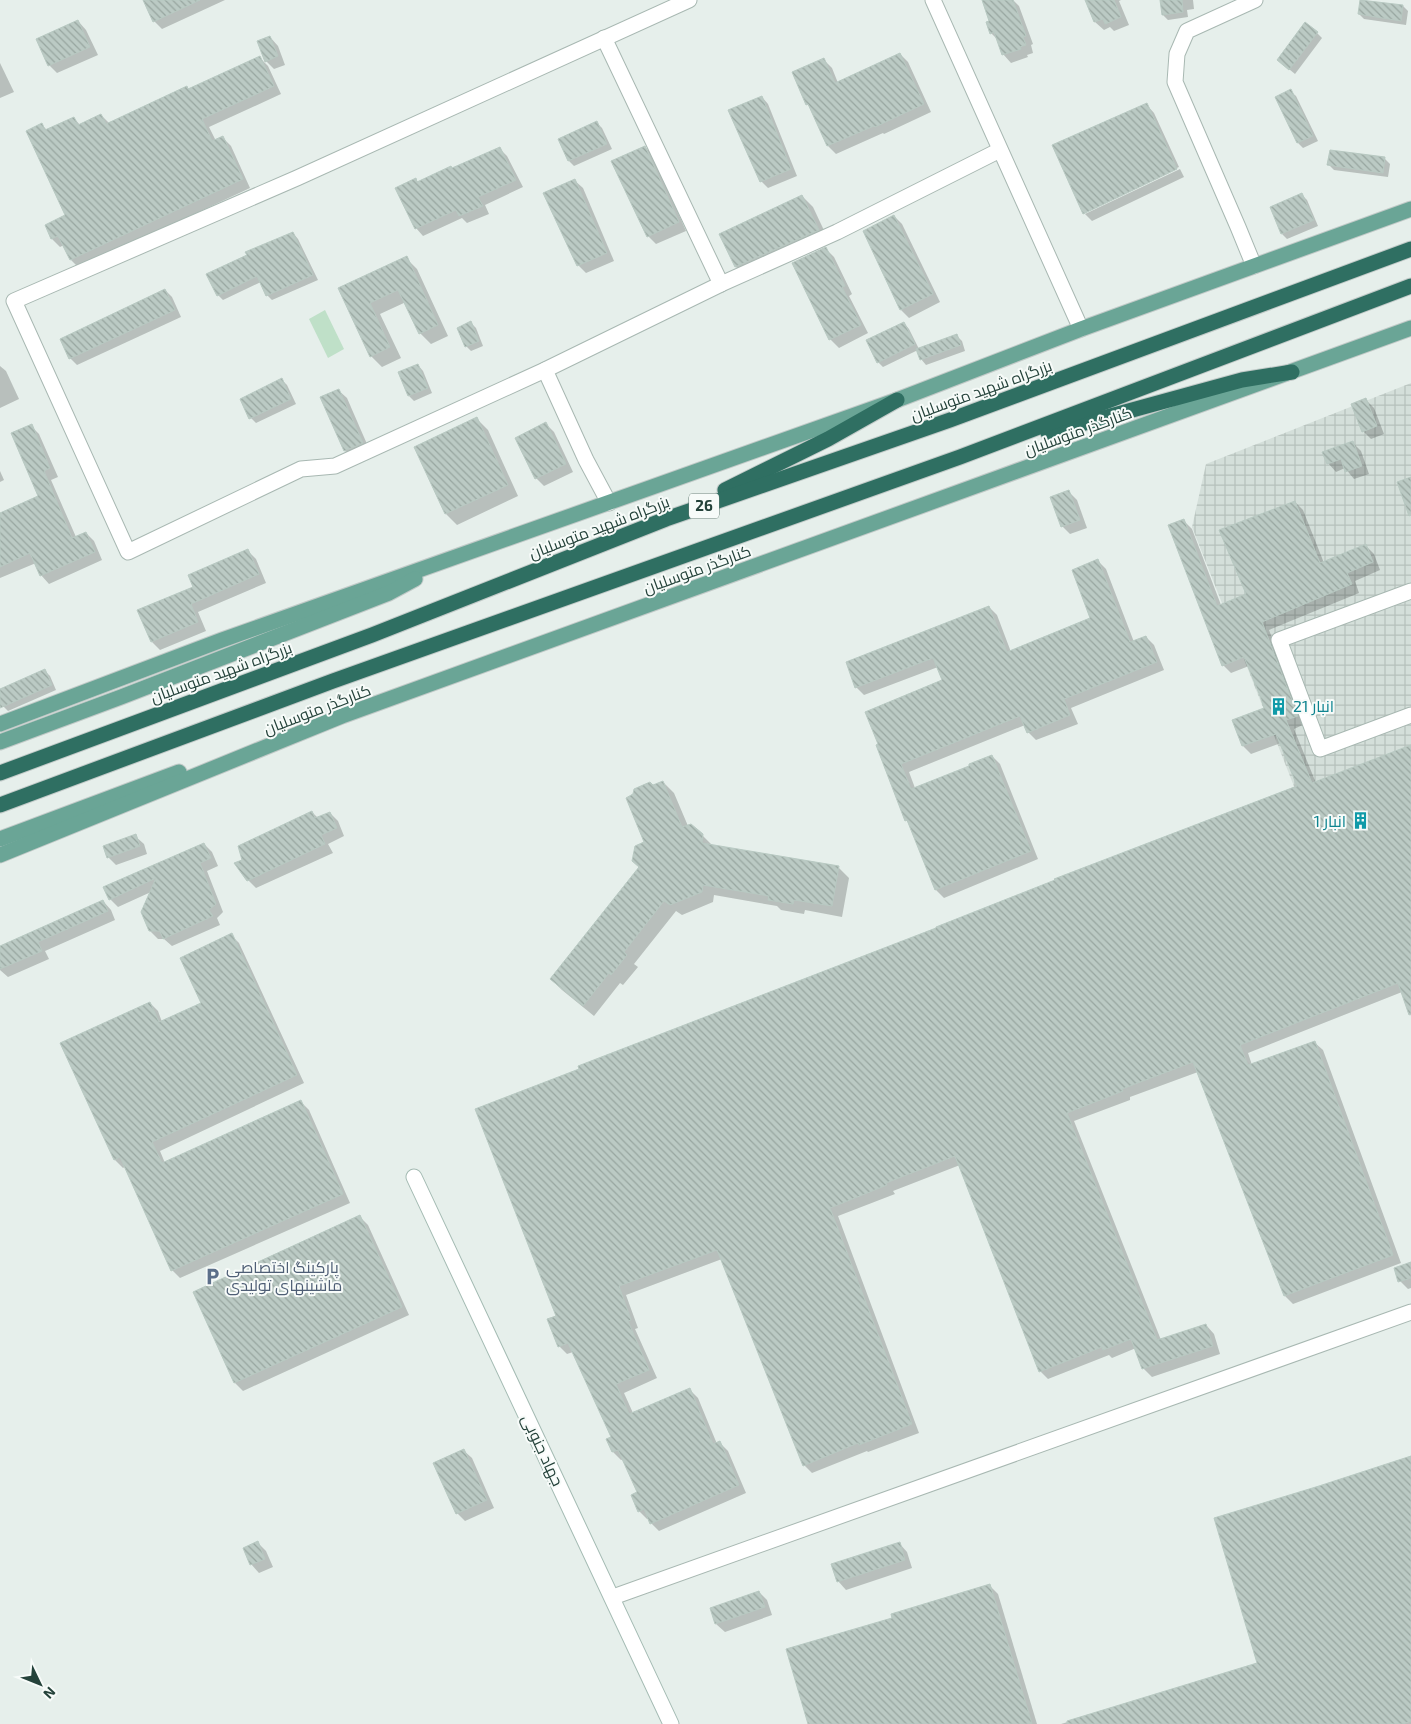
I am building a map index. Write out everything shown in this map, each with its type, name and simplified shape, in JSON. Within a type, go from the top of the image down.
[{"type":"highway","name":"بزرگراه شهید متوسلیان","points":[[0,773],[372,635],[666,519],[960,417],[1411,249]]},
{"type":"highway","points":[[0,805],[333,681],[960,457],[1411,286]]},
{"type":"highway","points":[[960,457],[1242,380],[1292,372]]},
{"type":"highway","points":[[666,519],[828,439],[896,400]]},
{"type":"main road","points":[[0,724],[222,640],[896,400],[1081,329],[1411,210]]},
{"type":"main road","name":"کنارگذر متوسلیان","points":[[0,855],[324,723],[1411,328]]},
{"type":"main road","points":[[0,742],[389,593],[465,553]]},
{"type":"main road","points":[[0,839],[202,763],[324,723]]},
{"type":"street","points":[[689,0],[296,178],[14,302],[128,552],[301,469],[335,466],[545,370],[721,284],[837,232],[1000,150]]},
{"type":"street","points":[[933,0],[1081,329]]},
{"type":"street","points":[[1254,266],[1175,82],[1177,54],[1186,31],[1255,0]]},
{"type":"street","points":[[604,38],[721,284]]},
{"type":"street","points":[[545,370],[586,460],[609,503]]},
{"type":"street","points":[[1411,590],[1279,640],[1320,750],[1411,716]]},
{"type":"street","name":"جهاد جنوبی","points":[[414,1177],[613,1597],[671,1724]]},
{"type":"street","points":[[613,1597],[1411,1312]]},
{"type":"shaded area","points":[[1411,383],[1411,853],[1332,883],[1192,527],[1206,464]]},
{"type":"green space","points":[[325,310],[344,349],[328,358],[309,319]]},
{"type":"building","points":[[143,0],[200,0],[153,22]]},
{"type":"building","points":[[982,0],[1013,0],[1026,36],[1023,37],[1026,45],[1020,47],[1021,49],[1002,55],[994,32],[990,34],[986,22],[989,21]]},
{"type":"building","points":[[1085,0],[1114,0],[1121,17],[1105,24],[1103,19],[1094,22]]},
{"type":"building","points":[[1160,0],[1182,0],[1183,12],[1162,15]]},
{"type":"building","points":[[1360,0],[1403,5],[1401,21],[1358,14]]},
{"type":"building","points":[[78,20],[90,47],[48,66],[36,39]]},
{"type":"building","points":[[1305,22],[1318,32],[1289,70],[1277,60]]},
{"type":"building","points":[[270,36],[278,56],[265,62],[257,41]]},
{"type":"building","points":[[900,53],[924,104],[875,127],[827,146],[792,72],[824,58],[835,83]]},
{"type":"building","points":[[260,56],[274,86],[202,119],[212,141],[223,136],[243,179],[70,260],[58,236],[51,239],[45,225],[65,215],[26,131],[42,123],[45,130],[74,117],[78,125],[101,114],[106,124],[187,86],[188,89]]},
{"type":"building","points":[[1291,89],[1313,136],[1297,143],[1275,97]]},
{"type":"building","points":[[762,96],[791,169],[760,182],[728,110]]},
{"type":"building","points":[[1147,103],[1177,169],[1083,214],[1052,145]]},
{"type":"building","points":[[597,121],[607,144],[568,161],[558,139]]},
{"type":"building","points":[[645,146],[679,222],[647,237],[611,161]]},
{"type":"building","points":[[500,147],[516,180],[478,197],[483,206],[459,216],[456,210],[415,229],[395,188],[416,178],[417,182],[451,166],[452,168]]},
{"type":"building","points":[[1330,150],[1385,157],[1383,173],[1327,165]]},
{"type":"building","points":[[575,179],[607,253],[577,266],[543,193]]},
{"type":"building","points":[[1302,193],[1314,220],[1281,234],[1270,207]]},
{"type":"building","points":[[802,195],[819,230],[735,267],[719,234]]},
{"type":"building","points":[[894,215],[933,294],[900,310],[863,231]]},
{"type":"building","points":[[293,232],[313,275],[266,296],[257,276],[217,296],[206,274],[247,255],[245,252]]},
{"type":"building","points":[[826,247],[845,286],[842,287],[861,325],[829,340],[792,263]]},
{"type":"building","points":[[407,256],[438,325],[419,334],[398,290],[370,303],[390,347],[370,357],[338,288]]},
{"type":"building","points":[[165,289],[175,310],[69,359],[60,339]]},
{"type":"building","points":[[471,321],[479,341],[465,347],[457,328]]},
{"type":"building","points":[[904,322],[915,344],[877,363],[866,340]]},
{"type":"building","points":[[957,334],[961,345],[920,360],[916,349]]},
{"type":"building","points":[[418,364],[428,388],[408,396],[398,372]]},
{"type":"building","points":[[282,378],[291,399],[249,419],[240,399]]},
{"type":"building","points":[[339,389],[363,443],[344,451],[320,397]]},
{"type":"building","points":[[1366,398],[1377,426],[1362,432],[1351,404]]},
{"type":"building","points":[[477,417],[508,485],[445,514],[414,447]]},
{"type":"building","points":[[546,422],[566,464],[535,479],[515,438]]},
{"type":"building","points":[[32,424],[50,468],[44,471],[72,538],[86,532],[95,552],[40,576],[30,553],[0,567],[0,513],[38,496],[11,433]]},
{"type":"building","points":[[1353,441],[1362,466],[1345,472],[1341,459],[1327,464],[1322,452]]},
{"type":"building","points":[[1411,477],[1411,515],[1409,516],[1397,482]]},
{"type":"building","points":[[1069,490],[1080,520],[1061,527],[1050,497]]},
{"type":"building","points":[[1295,501],[1320,563],[1366,544],[1373,562],[1347,573],[1352,584],[1262,622],[1298,716],[1286,720],[1312,783],[1411,745],[1411,1014],[1409,1015],[1398,983],[1240,1045],[1248,1065],[1315,1041],[1393,1255],[1284,1296],[1193,1062],[1122,1089],[1123,1091],[1067,1113],[1157,1340],[1206,1324],[1213,1346],[1142,1369],[1131,1339],[1103,1350],[1102,1347],[1039,1372],[955,1156],[886,1183],[887,1185],[830,1208],[912,1424],[859,1445],[858,1443],[803,1466],[717,1250],[619,1286],[631,1320],[628,1321],[649,1370],[616,1384],[629,1414],[690,1388],[713,1444],[720,1441],[739,1485],[650,1524],[644,1509],[638,1512],[631,1495],[637,1492],[618,1450],[612,1452],[606,1439],[611,1437],[568,1343],[558,1347],[547,1319],[556,1316],[475,1109],[579,1069],[578,1066],[936,928],[1054,879],[1297,786],[1276,734],[1242,746],[1232,720],[1264,708],[1260,696],[1244,657],[1222,666],[1168,525],[1184,519],[1217,606],[1246,594],[1219,530]]},
{"type":"building","points":[[248,549],[259,574],[191,604],[198,622],[151,642],[137,610],[193,587],[188,575]]},
{"type":"building","points":[[1098,559],[1130,642],[1146,636],[1157,662],[1064,699],[1070,715],[1027,733],[1020,716],[901,764],[911,789],[992,755],[1031,851],[935,890],[907,820],[905,821],[865,712],[942,680],[933,658],[855,688],[846,662],[989,606],[1007,652],[1090,618],[1072,570]]},
{"type":"building","points":[[45,669],[52,685],[0,708],[0,689]]},
{"type":"building","points":[[663,781],[682,827],[691,824],[703,834],[702,843],[839,866],[832,906],[794,900],[793,904],[768,900],[769,896],[703,885],[702,892],[670,905],[664,901],[624,952],[627,955],[611,975],[609,973],[583,1006],[550,979],[639,867],[632,861],[635,846],[644,842],[626,798],[633,794],[634,789],[650,782],[653,785]]},
{"type":"building","points":[[312,811],[315,818],[330,812],[337,828],[321,835],[325,844],[247,881],[234,863],[242,860],[238,846]]},
{"type":"building","points":[[136,834],[140,846],[107,858],[103,846]]},
{"type":"building","points":[[204,843],[211,858],[200,863],[216,904],[209,910],[213,916],[163,939],[160,931],[149,931],[141,912],[156,878],[109,900],[103,887]]},
{"type":"building","points":[[103,900],[108,911],[38,942],[42,951],[0,969],[0,946]]},
{"type":"building","points":[[232,933],[297,1075],[152,1142],[162,1163],[301,1100],[343,1194],[171,1271],[120,1157],[114,1160],[60,1043],[150,1002],[159,1022],[201,1003],[180,958]]},
{"type":"building","points":[[360,1215],[402,1307],[234,1383],[193,1292]]},
{"type":"building","points":[[1411,1262],[1411,1278],[1398,1282],[1394,1268]]},
{"type":"building","points":[[464,1449],[487,1500],[456,1514],[433,1463]]},
{"type":"building","points":[[1411,1456],[1411,1721],[1403,1724],[1067,1724],[1067,1721],[1257,1663],[1214,1518]]},
{"type":"building","points":[[258,1541],[265,1559],[250,1565],[243,1548]]},
{"type":"building","points":[[900,1542],[905,1560],[837,1582],[831,1564]]},
{"type":"building","points":[[990,1584],[1032,1724],[808,1724],[786,1649],[892,1618],[891,1614]]},
{"type":"building","points":[[759,1591],[765,1607],[715,1624],[710,1608]]},
{"type":"place","name":"انبار 21","points":[[1279,706]]},
{"type":"place","name":"انبار 1","points":[[1360,821]]},
{"type":"place","name":"پارکینگ اختصاصی ماشینهای تولیدی","points":[[212,1276]]}]
